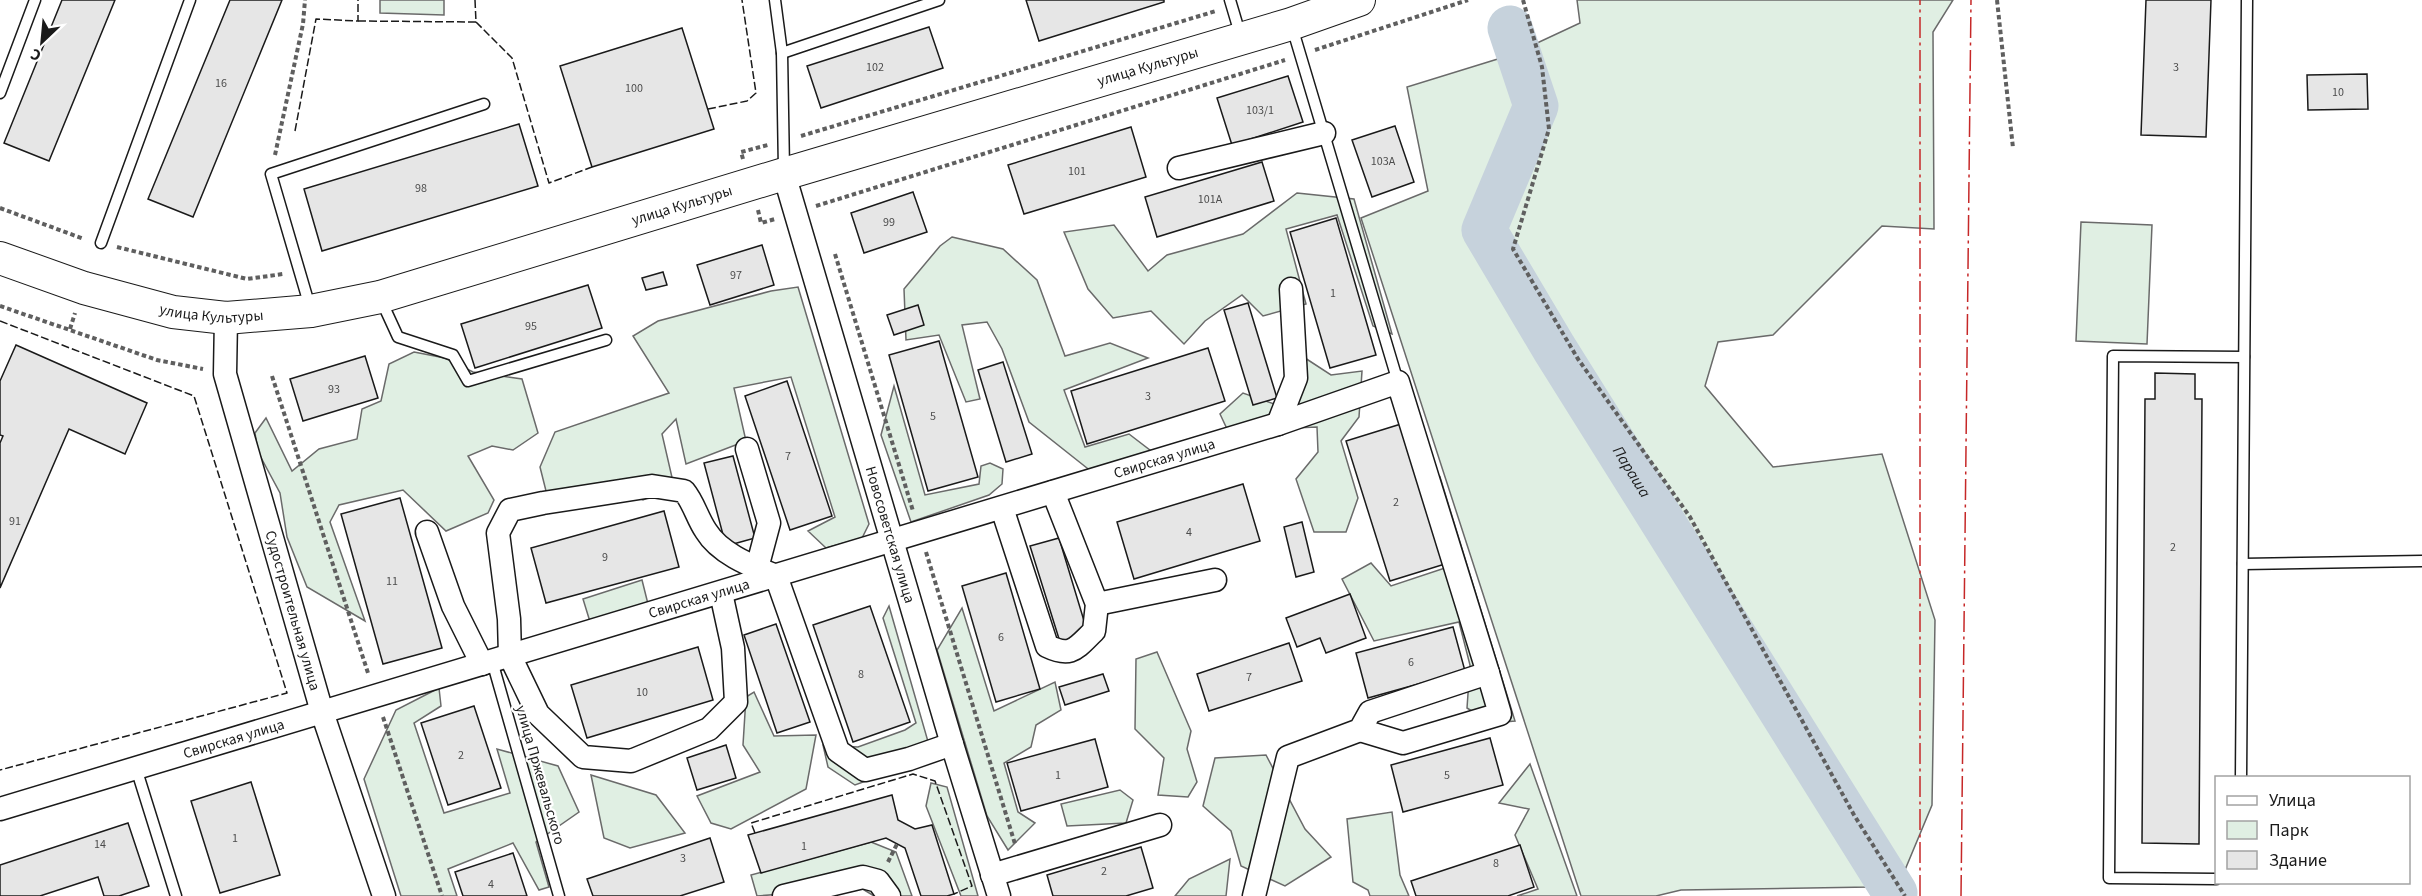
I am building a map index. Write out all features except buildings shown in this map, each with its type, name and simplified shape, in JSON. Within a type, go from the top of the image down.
[{"type":"main road","name":"улица Культуры","points":[[0,258],[122,299],[173,312],[226,318],[311,310],[380,297],[784,174],[1242,39],[1359,0]]},
{"type":"street","points":[[1179,168],[1324,133]]},
{"type":"street","name":"Новосоветская улица","points":[[784,174],[995,885]]},
{"type":"street","points":[[1278,424],[1296,378],[1291,289]]},
{"type":"street","name":"Судостроительная улица","points":[[226,318],[225,374],[322,712],[384,896]]},
{"type":"street","points":[[1360,729],[1403,743],[1500,714],[1398,382]]},
{"type":"street","name":"Свирская улица","points":[[0,809],[721,592],[766,572],[893,541],[1278,424],[1398,382]]},
{"type":"street","points":[[747,449],[769,523],[766,572],[838,751],[865,770],[909,759],[952,744]]},
{"type":"street","points":[[495,660],[510,619],[498,534],[510,510],[652,486],[684,491],[690,498],[707,533],[733,556],[766,572]]},
{"type":"street","points":[[1002,508],[1047,646],[1061,653],[1075,649],[1094,631],[1096,604],[1053,492]]},
{"type":"street","points":[[428,532],[453,606],[538,714],[584,757],[631,761],[709,729],[735,702],[733,648],[721,592]]},
{"type":"street","points":[[1096,604],[1215,580]]},
{"type":"street","points":[[1254,896],[1288,757],[1360,729],[1370,712],[1488,674]]},
{"type":"street","points":[[995,885],[1160,825]]},
{"type":"street","points":[[784,896],[863,877],[878,881],[889,896]]},
{"type":"lane","points":[[0,93],[35,0]]},
{"type":"lane","points":[[101,243],[190,0]]},
{"type":"lane","points":[[775,0],[782,53],[784,174]]},
{"type":"lane","points":[[782,53],[922,3],[939,0]]},
{"type":"lane","points":[[2241,776],[2247,0]]},
{"type":"lane","points":[[1231,3],[1242,39]]},
{"type":"lane","points":[[1291,24],[1398,382]]},
{"type":"lane","points":[[311,310],[271,174],[484,104]]},
{"type":"lane","points":[[380,297],[398,337],[453,355],[468,381],[606,340]]},
{"type":"lane","points":[[2215,879],[2109,878],[2113,356],[2244,357]]},
{"type":"lane","points":[[2243,564],[2422,561]]},
{"type":"lane","name":"улица Пржевальского","points":[[495,660],[559,896]]},
{"type":"lane","points":[[136,768],[176,896]]},
{"type":"path","points":[[271,174],[303,24],[304,0]]},
{"type":"path","points":[[1523,0],[1542,67],[1549,129],[1513,249],[1578,359],[1690,517],[1854,815],[1905,896]]},
{"type":"path","points":[[1997,0],[2013,148]]},
{"type":"path","points":[[783,141],[1231,3]]},
{"type":"path","points":[[0,208],[80,237],[247,279],[299,272]]},
{"type":"path","points":[[0,306],[157,360],[225,374]]},
{"type":"path","points":[[272,376],[442,896]]},
{"type":"green space","points":[[380,0],[444,0],[444,15],[380,13]]},
{"type":"green space","points":[[1577,0],[1953,0],[1933,32],[1934,229],[1882,226],[1773,335],[1718,342],[1705,386],[1773,467],[1882,454],[1935,620],[1932,805],[1897,889],[1487,229],[1539,107],[1522,50],[1580,23]]},
{"type":"green space","points":[[1514,54],[1532,106],[1480,230],[1879,875],[1870,887],[1681,890],[1656,896],[1581,896],[1361,218],[1428,191],[1407,87]]},
{"type":"green space","points":[[1297,193],[1354,199],[1392,334],[1373,326],[1337,215],[1286,229],[1306,304],[1263,316],[1242,295],[1205,321],[1184,344],[1151,311],[1113,318],[1088,289],[1064,232],[1114,225],[1148,271],[1167,255],[1243,234]]},
{"type":"green space","points":[[2081,222],[2152,225],[2147,344],[2076,341]]},
{"type":"green space","points":[[952,237],[1003,249],[1037,280],[1065,356],[1110,343],[1148,358],[1064,390],[1085,447],[1129,434],[1155,454],[1092,472],[1029,422],[1002,349],[987,322],[962,325],[980,399],[966,402],[939,335],[906,340],[904,289],[940,246]]},
{"type":"green space","points":[[798,287],[869,524],[862,538],[826,548],[808,531],[835,517],[791,377],[734,388],[746,441],[686,464],[676,419],[662,434],[674,486],[643,500],[616,489],[546,491],[540,467],[555,432],[669,393],[633,336],[658,321],[771,291]]},
{"type":"green space","points":[[414,352],[445,358],[473,372],[522,379],[538,433],[513,450],[492,446],[468,456],[494,500],[488,513],[446,531],[403,490],[339,505],[330,522],[365,621],[307,587],[287,537],[280,493],[258,452],[255,433],[266,418],[292,471],[319,449],[357,439],[362,409],[381,401],[389,364]]},
{"type":"green space","points":[[1305,358],[1331,375],[1362,371],[1359,417],[1341,441],[1358,498],[1346,532],[1314,532],[1296,479],[1318,452],[1317,427],[1228,431],[1220,414],[1243,393],[1277,405]]},
{"type":"green space","points":[[894,386],[925,495],[979,484],[981,466],[990,463],[1003,469],[1002,484],[989,495],[911,522],[881,435]]},
{"type":"green space","points":[[1440,477],[1515,721],[1491,723],[1467,708],[1470,665],[1459,622],[1374,641],[1342,579],[1371,563],[1391,586],[1448,567],[1427,493]]},
{"type":"green space","points":[[642,580],[649,608],[591,625],[583,599]]},
{"type":"green space","points":[[889,606],[929,745],[910,765],[855,785],[828,767],[823,745],[858,747],[905,730],[916,723],[883,618]]},
{"type":"green space","points":[[962,608],[994,711],[1055,682],[1061,710],[1036,725],[1031,747],[1004,763],[1018,812],[1035,823],[1008,850],[987,816],[937,650]]},
{"type":"green space","points":[[1157,652],[1191,731],[1187,749],[1197,782],[1188,797],[1158,795],[1164,758],[1135,729],[1136,659]]},
{"type":"green space","points":[[439,688],[441,706],[414,723],[444,813],[510,793],[497,749],[558,766],[579,812],[536,842],[549,887],[539,890],[513,843],[448,869],[457,896],[401,896],[364,779],[396,710]]},
{"type":"green space","points":[[754,692],[774,736],[816,735],[806,789],[731,829],[711,823],[697,796],[760,772],[743,745],[746,697]]},
{"type":"green space","points":[[1266,755],[1305,829],[1331,857],[1285,886],[1241,866],[1231,831],[1203,806],[1215,758]]},
{"type":"green space","points":[[1530,764],[1577,896],[1517,896],[1538,889],[1515,835],[1529,809],[1499,803]]},
{"type":"green space","points":[[591,775],[656,795],[685,833],[630,848],[604,838]]},
{"type":"green space","points":[[931,783],[947,787],[978,896],[961,896],[926,806]]},
{"type":"green space","points":[[1120,790],[1133,800],[1126,823],[1067,826],[1061,804]]},
{"type":"green space","points":[[1392,812],[1400,875],[1409,896],[1370,896],[1368,890],[1353,882],[1347,819]]},
{"type":"green space","points":[[871,842],[896,852],[912,896],[874,896],[861,888],[757,896],[751,875]]},
{"type":"green space","points":[[1230,859],[1226,896],[1175,896],[1189,879]]},
{"type":"waterway","name":"Параша","points":[[1510,28],[1536,106],[1484,230],[1554,348],[1895,893]]},
{"type":"fence","points":[[295,131],[316,19],[358,21],[358,0]]},
{"type":"fence","points":[[475,0],[476,22],[512,58],[549,183],[592,167]]},
{"type":"fence","points":[[708,109],[747,101],[756,93],[742,0]]},
{"type":"fence","points":[[358,21],[476,22]]},
{"type":"fence","points":[[0,321],[194,396],[287,693],[0,770]]},
{"type":"fence","points":[[755,833],[751,823],[913,774],[935,781],[972,886],[954,894]]},
{"type":"power","points":[[1920,0],[1920,896]]},
{"type":"power","points":[[1961,896],[1971,0]]}]
